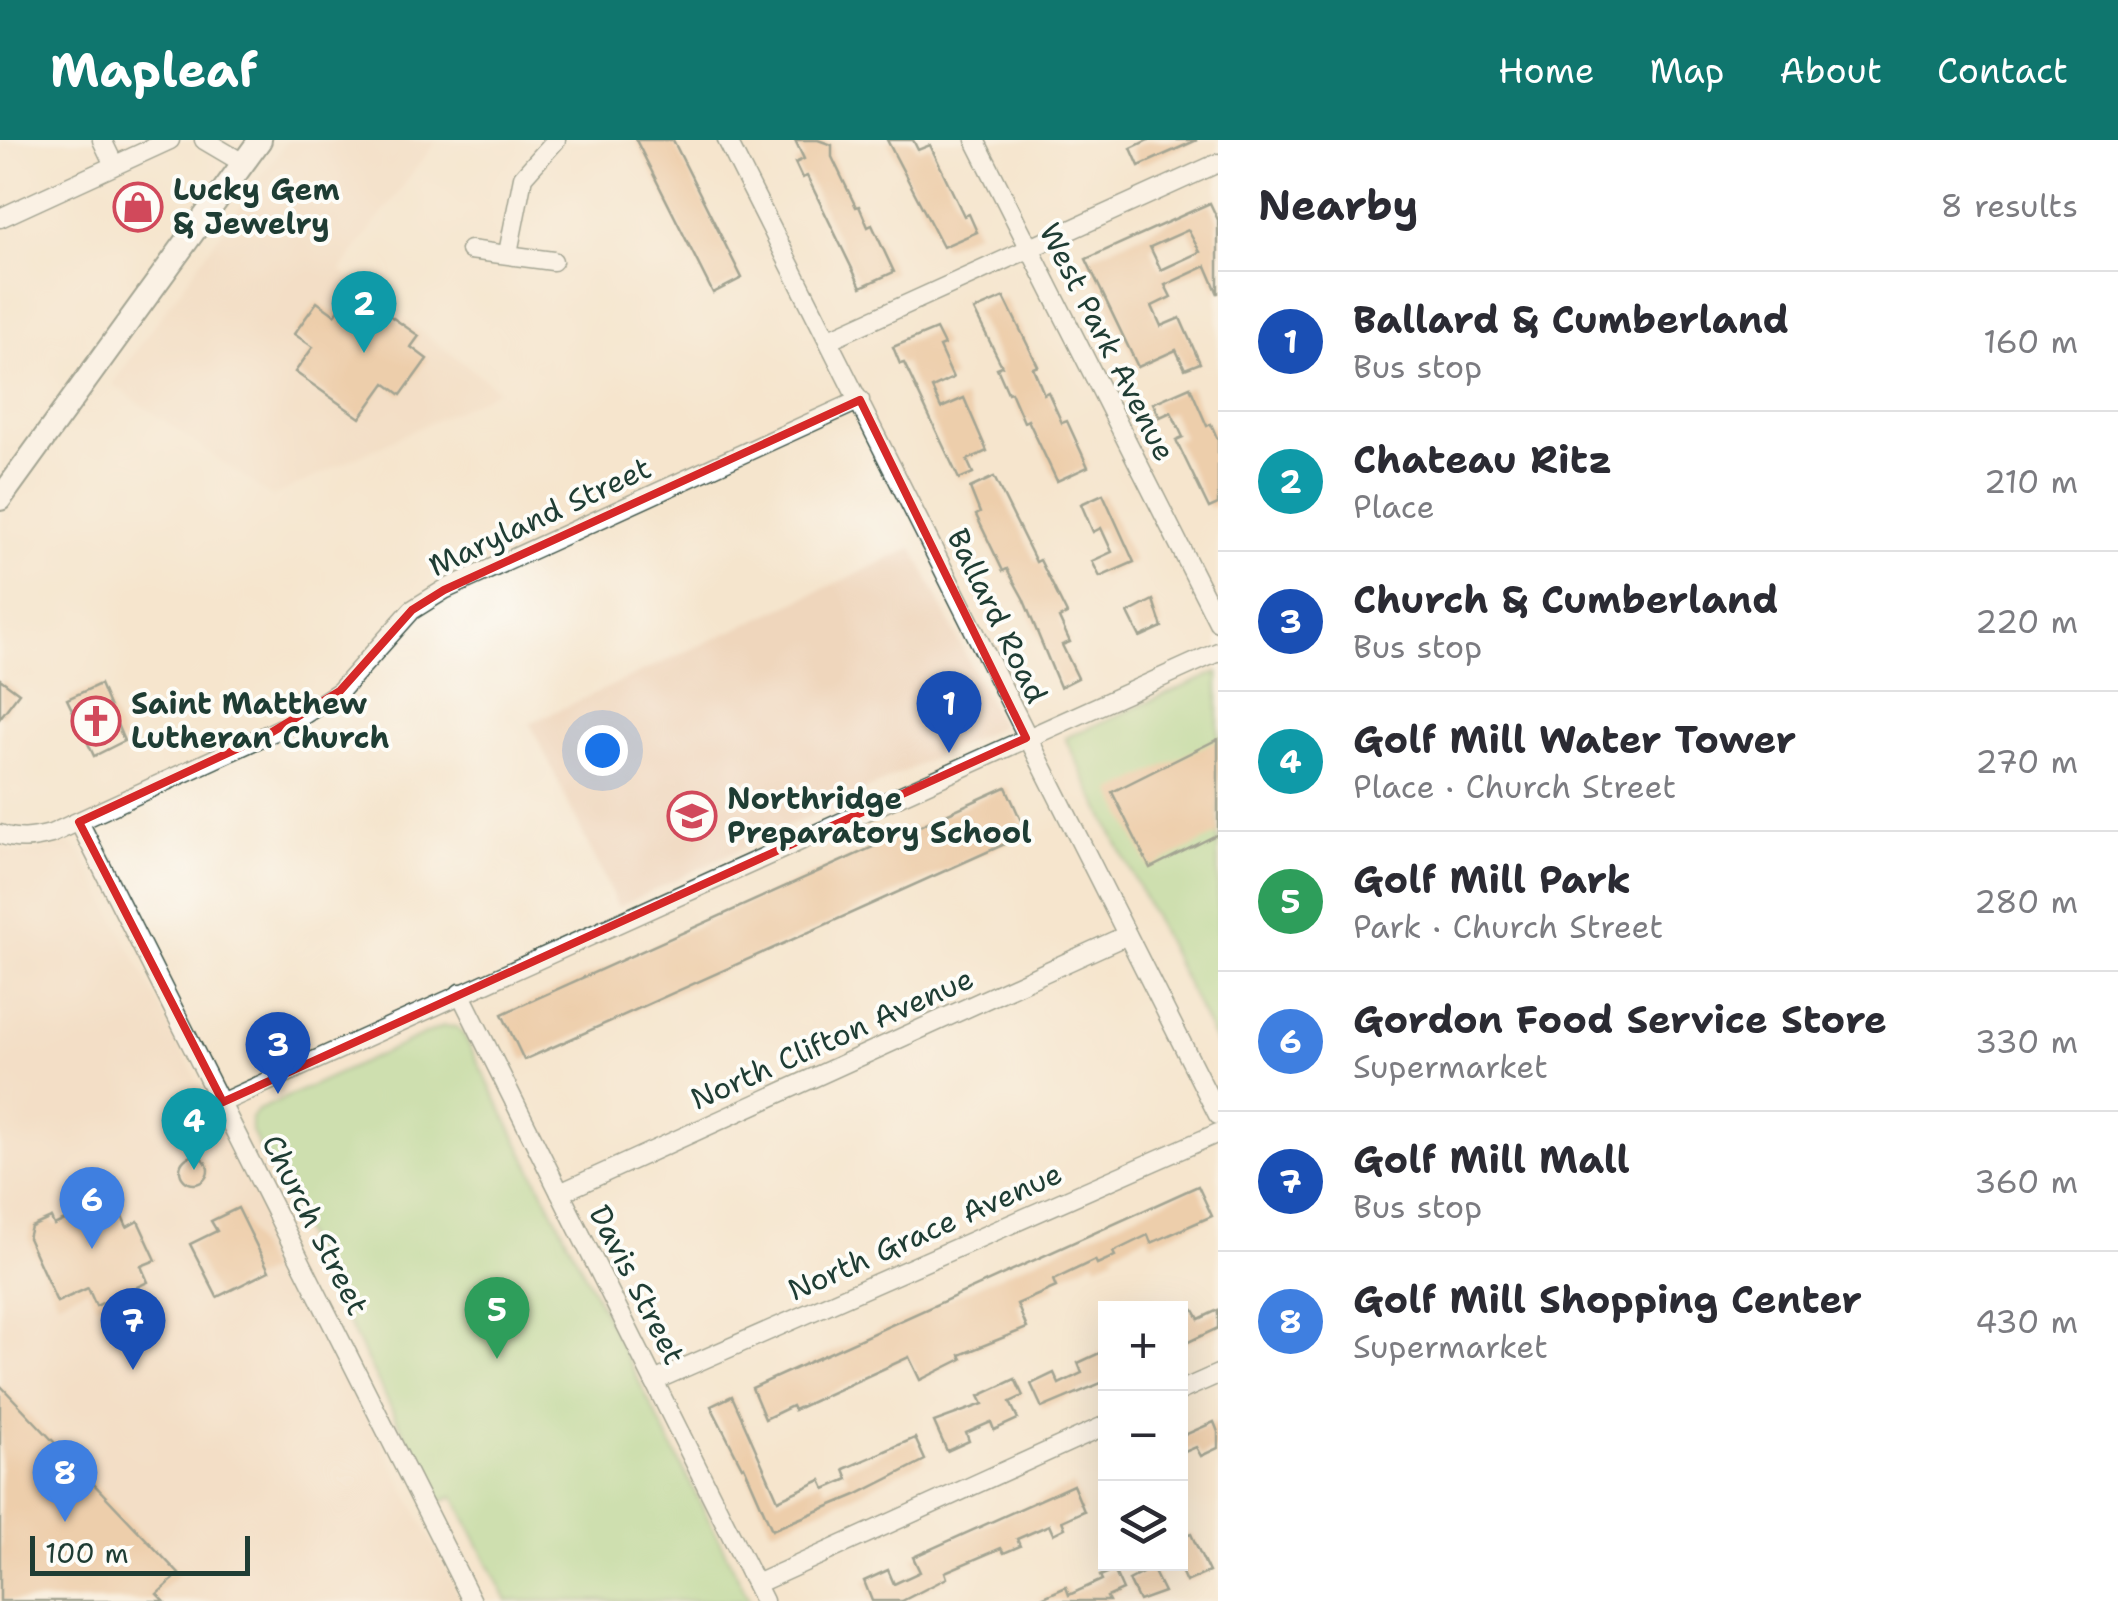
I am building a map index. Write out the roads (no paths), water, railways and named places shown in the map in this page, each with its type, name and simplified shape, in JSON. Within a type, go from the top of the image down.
[{"type":"main road","points":[[0,499],[260,140]]},
{"type":"street","points":[[102,140],[114,164]]},
{"type":"street","points":[[0,218],[170,140]]},
{"type":"street","points":[[204,140],[243,163]]},
{"type":"street","points":[[508,253],[524,177],[556,140]]},
{"type":"street","name":"Ballard Road","points":[[728,140],[1218,1115]]},
{"type":"street","name":"West Park Avenue","points":[[975,140],[1218,622]]},
{"type":"street","points":[[830,339],[1218,164]]},
{"type":"street","points":[[470,250],[552,260]]},
{"type":"street","name":"Maryland Street","points":[[0,834],[32,839],[79,822],[269,734],[340,691],[412,610],[444,590],[860,400]]},
{"type":"street","points":[[223,1102],[1218,652]]},
{"type":"street","name":"Church Street","points":[[79,822],[472,1601]]},
{"type":"street","name":"North Clifton Avenue","points":[[560,1193],[1126,935]]},
{"type":"street","name":"Davis Street","points":[[460,993],[760,1593]]},
{"type":"street","name":"North Grace Avenue","points":[[654,1381],[1218,1133]]},
{"type":"street","points":[[1182,1391],[1218,1374]]},
{"type":"street","points":[[760,1593],[1098,1430]]},
{"type":"place","name":"Lucky Gem & Jewelry","points":[[138,207]]},
{"type":"place","name":"Chateau Ritz","points":[[364,353]]},
{"type":"place","name":"Saint Matthew Lutheran Church","points":[[96,721]]},
{"type":"place","name":"Ballard & Cumberland","points":[[949,753]]},
{"type":"place","name":"Northridge Preparatory School","points":[[692,816]]},
{"type":"place","name":"Church & Cumberland","points":[[278,1094]]},
{"type":"place","name":"Golf Mill Water Tower","points":[[194,1170]]},
{"type":"place","name":"Gordon Food Service Store","points":[[92,1249]]},
{"type":"place","name":"Golf Mill Park","points":[[497,1359]]},
{"type":"place","name":"Golf Mill Mall","points":[[133,1370]]},
{"type":"place","name":"Golf Mill Shopping Center","points":[[65,1522]]}]
